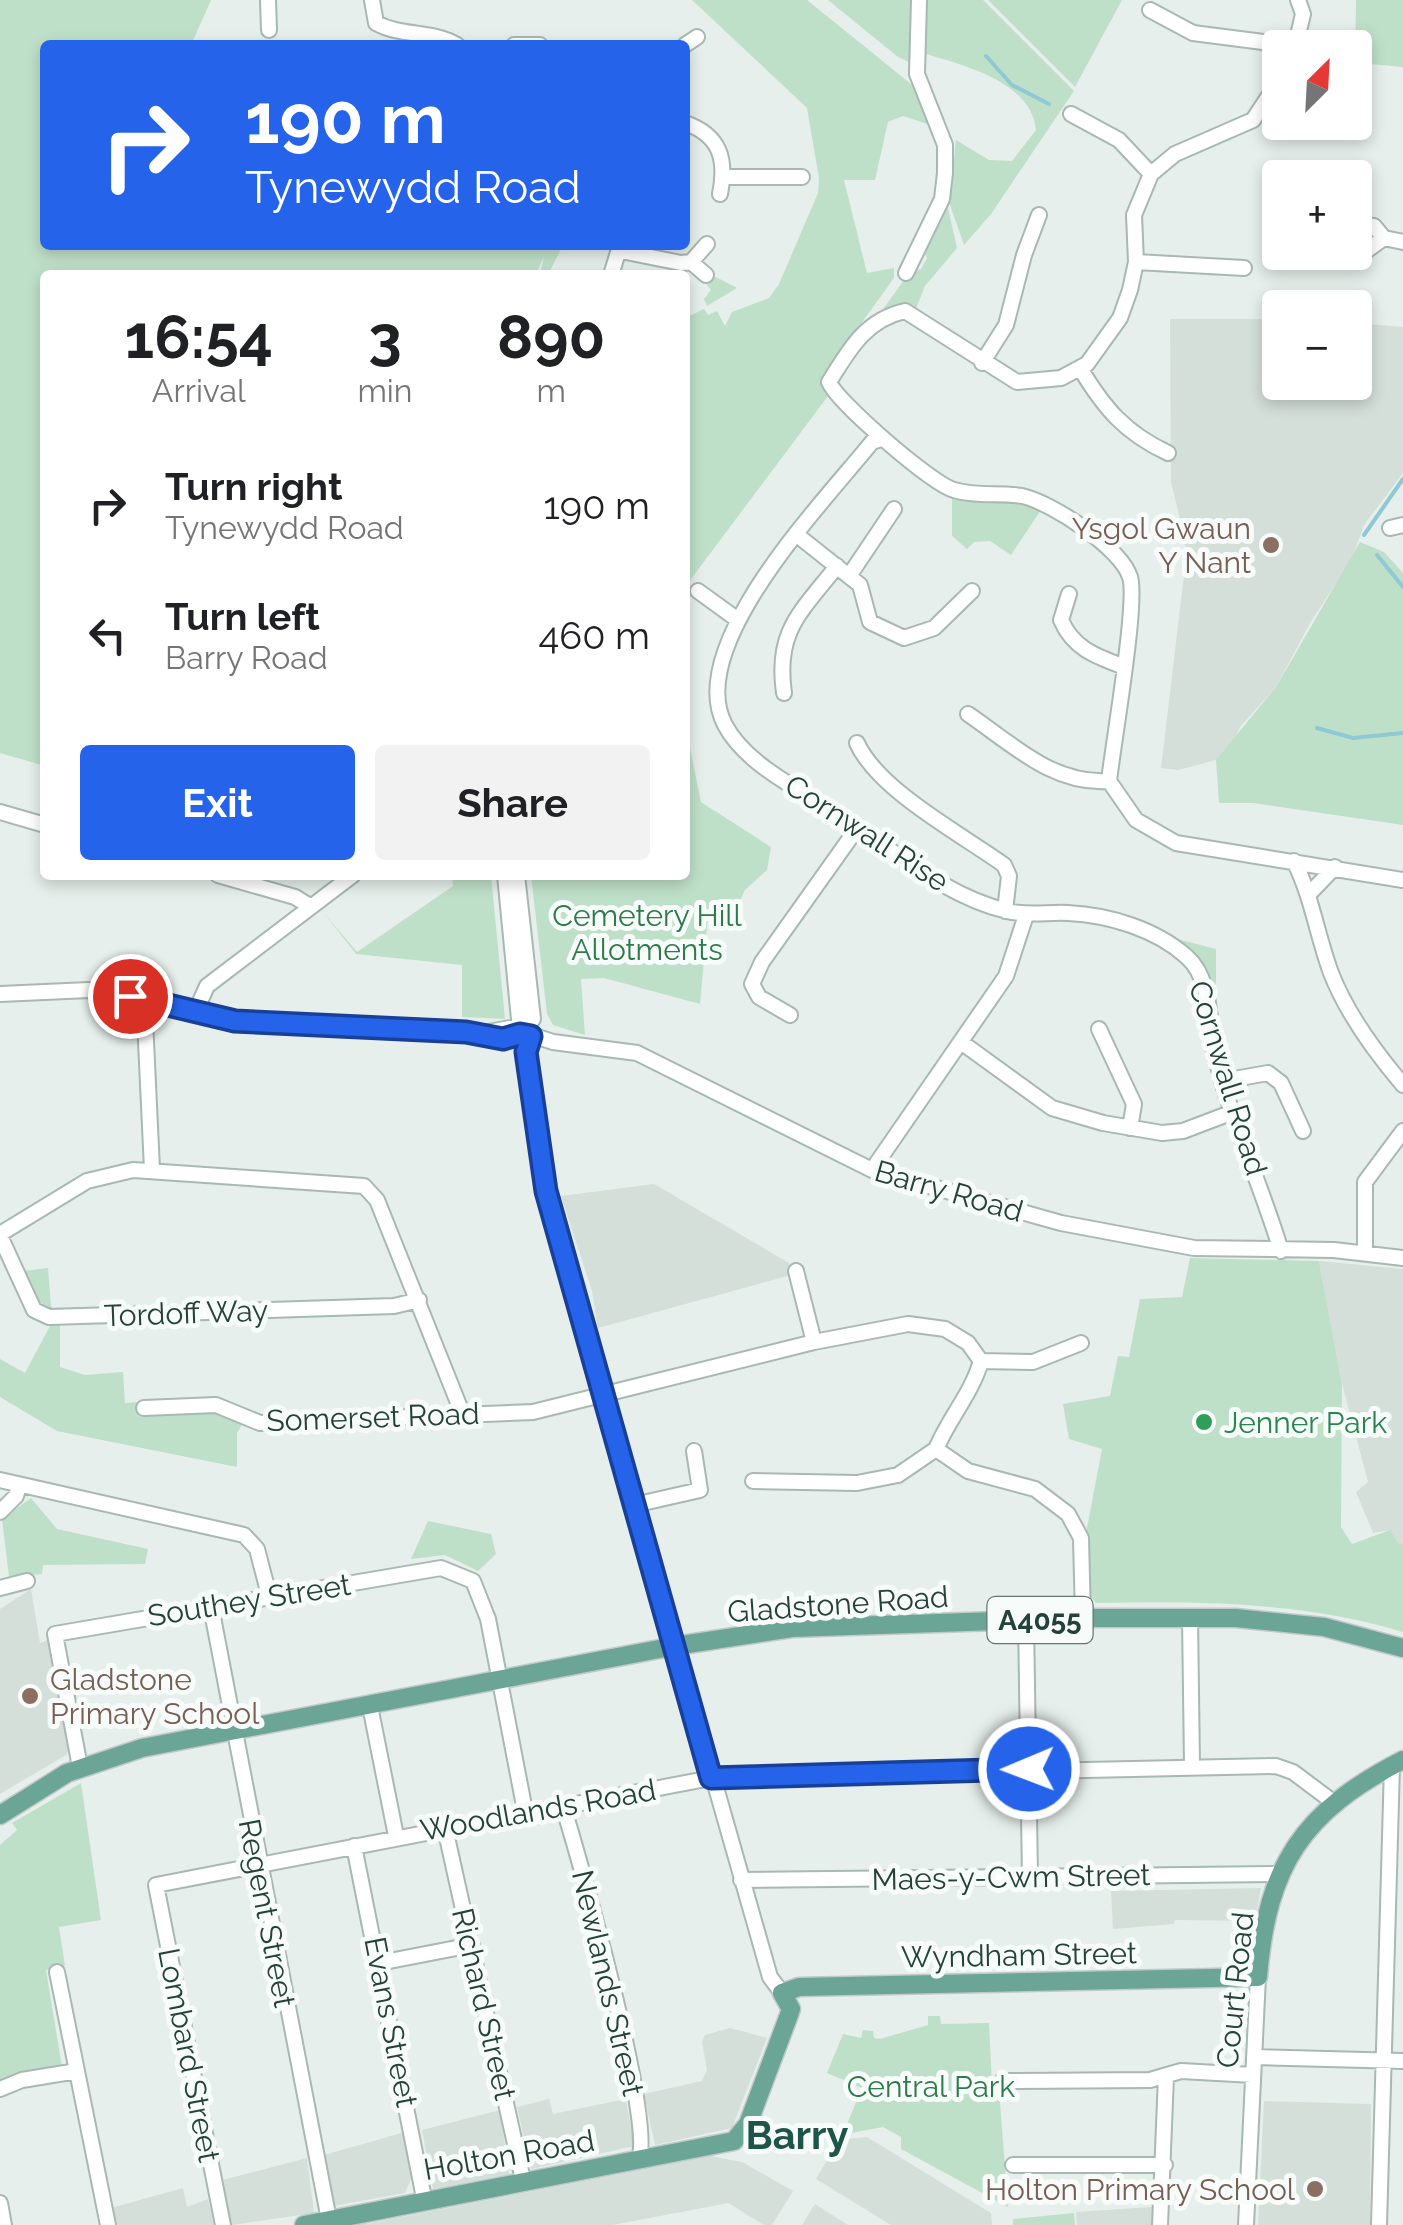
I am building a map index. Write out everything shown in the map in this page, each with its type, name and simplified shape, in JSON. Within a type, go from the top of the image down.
[{"type":"main road","name":"Gladstone Road","points":[[0,1815],[34,1790],[80,1767],[129,1751],[676,1646],[792,1628],[1190,1618],[1304,1624],[1403,1648]]},
{"type":"main road","name":"Court Road","points":[[1258,1977],[1263,1933],[1280,1874],[1314,1822],[1333,1802],[1398,1763]]},
{"type":"main road","name":"Wyndham Street","points":[[782,1993],[811,1985],[1258,1977]]},
{"type":"main road","name":"Holton Road","points":[[304,2225],[424,2198],[725,2144],[741,2136],[748,2124],[790,2015],[782,1993]]},
{"type":"street","points":[[268,0],[268,30]]},
{"type":"street","points":[[372,0],[376,23],[390,30],[449,40]]},
{"type":"street","points":[[906,274],[942,199],[945,173],[946,145],[917,74],[919,0]]},
{"type":"street","points":[[1298,0],[1303,14],[1299,30]]},
{"type":"street","points":[[1150,10],[1193,33],[1262,42]]},
{"type":"street","points":[[1262,106],[1253,120],[1175,154],[1152,174],[1134,215],[1136,262],[1120,318],[1097,353],[1080,368],[1061,378],[1017,382],[982,363],[912,314],[889,314],[863,332],[829,382],[834,394],[881,439],[948,488],[1022,496],[1046,504],[1113,550],[1130,577],[1109,782],[1136,820],[1176,843],[1403,880]]},
{"type":"street","points":[[1071,114],[1119,140],[1152,174]]},
{"type":"street","points":[[690,125],[701,129],[718,145],[724,177],[720,194]]},
{"type":"street","points":[[724,177],[802,177]]},
{"type":"street","points":[[982,363],[1006,325],[1039,215]]},
{"type":"street","points":[[1372,226],[1384,238],[1403,242]]},
{"type":"street","points":[[1372,247],[1384,238]]},
{"type":"street","points":[[691,262],[707,244]]},
{"type":"street","points":[[627,250],[663,261],[691,262],[706,275]]},
{"type":"street","points":[[1136,262],[1244,268]]},
{"type":"street","points":[[1080,368],[1106,410],[1128,432],[1168,452]]},
{"type":"street","points":[[698,591],[738,620],[797,535],[872,442],[881,439]]},
{"type":"street","points":[[784,693],[779,661],[784,638],[894,508]]},
{"type":"street","points":[[797,535],[860,585],[870,622],[904,638],[934,628],[972,592]]},
{"type":"street","points":[[1069,594],[1060,620],[1067,635],[1088,654],[1122,666]]},
{"type":"street","name":"Cornwall Rise","points":[[738,620],[717,667],[716,697],[724,724],[739,744],[956,892],[1026,915]]},
{"type":"street","points":[[968,714],[1054,774],[1088,783],[1109,782]]},
{"type":"street","points":[[857,742],[864,759],[899,791],[1004,865],[1009,876],[1005,911]]},
{"type":"street","points":[[0,812],[40,824]]},
{"type":"street","points":[[790,1015],[758,997],[752,984],[762,962],[858,827]]},
{"type":"street","points":[[1294,861],[1310,892],[1331,973],[1372,1048],[1403,1085]]},
{"type":"street","points":[[1310,892],[1335,867]]},
{"type":"street","points":[[236,880],[295,897],[312,907]]},
{"type":"street","points":[[195,1012],[207,986],[347,880]]},
{"type":"street","points":[[505,880],[518,1019],[527,1035]]},
{"type":"street","points":[[518,880],[533,1019],[526,1052],[534,1082],[546,1191],[741,1880],[770,1976],[782,1993]]},
{"type":"street","name":"Cornwall Road","points":[[1026,915],[1069,913],[1124,922],[1167,941],[1192,960],[1214,1022],[1213,1045],[1223,1081],[1281,1251]]},
{"type":"street","points":[[872,1170],[1006,976],[1026,915]]},
{"type":"street","name":"Barry Road","points":[[0,994],[66,989],[144,998],[235,1021],[484,1034],[504,1028],[638,1053],[872,1170],[1094,1231],[1194,1248],[1365,1252],[1403,1258]]},
{"type":"street","points":[[144,998],[152,1170]]},
{"type":"street","points":[[1099,1029],[1134,1104],[1130,1128]]},
{"type":"street","points":[[961,1042],[1052,1108],[1130,1128],[1183,1131],[1233,1112]]},
{"type":"street","points":[[1223,1081],[1268,1073],[1282,1083],[1303,1130]]},
{"type":"street","points":[[1365,1252],[1365,1182],[1403,1131]]},
{"type":"street","points":[[0,1235],[87,1181],[152,1170],[364,1186],[376,1200],[463,1415]]},
{"type":"street","name":"Tordoff Way","points":[[0,1235],[34,1310],[49,1317],[394,1306],[419,1300]]},
{"type":"street","points":[[796,1271],[814,1342]]},
{"type":"street","name":"Somerset Road","points":[[144,1408],[216,1405],[260,1422],[532,1412],[814,1342],[908,1324],[945,1329],[968,1343],[981,1361]]},
{"type":"street","points":[[753,1481],[857,1484],[898,1475],[936,1449],[951,1414],[975,1382],[981,1361],[1033,1362],[1081,1343]]},
{"type":"street","points":[[936,1449],[968,1471],[1034,1489],[1068,1514],[1081,1538],[1083,1618]]},
{"type":"street","points":[[634,1505],[700,1490],[694,1452]]},
{"type":"street","points":[[0,1480],[244,1534],[257,1549],[270,1599]]},
{"type":"street","points":[[0,1512],[16,1496],[19,1486]]},
{"type":"street","name":"Southey Street","points":[[80,1767],[55,1634],[441,1568],[474,1581],[488,1620],[500,1681]]},
{"type":"street","points":[[0,1588],[27,1581]]},
{"type":"street","name":"Regent Street","points":[[211,1607],[257,1864],[329,2222]]},
{"type":"street","points":[[1190,1618],[1192,1765]]},
{"type":"street","points":[[1026,1621],[1030,1878]]},
{"type":"street","points":[[500,1681],[525,1811]]},
{"type":"street","points":[[370,1706],[396,1836]]},
{"type":"street","points":[[1380,2225],[1383,2060],[1398,1763]]},
{"type":"street","name":"Woodlands Road","points":[[156,1885],[711,1778],[1276,1766],[1294,1772],[1333,1802]]},
{"type":"street","name":"Newlands Street","points":[[563,1806],[585,1876],[636,2096],[644,2146],[638,2160]]},
{"type":"street","name":"Richard Street","points":[[445,1828],[524,2180]]},
{"type":"street","name":"Evans Street","points":[[354,1846],[424,2198]]},
{"type":"street","name":"Maes-y-Cwm Street","points":[[741,1880],[1280,1874]]},
{"type":"street","name":"Lombard Street","points":[[156,1885],[223,2225]]},
{"type":"street","points":[[379,1963],[472,1945]]},
{"type":"street","points":[[57,1972],[108,2225]]},
{"type":"street","name":"Court Road","points":[[1246,2225],[1258,1977]]},
{"type":"street","points":[[1254,2057],[1403,2061]]},
{"type":"street","points":[[0,2088],[22,2080],[77,2071]]},
{"type":"street","points":[[1002,2080],[1150,2080],[1181,2071],[1253,2075]]},
{"type":"street","points":[[1160,2225],[1166,2076]]},
{"type":"street","points":[[1013,2165],[1165,2165]]},
{"type":"street","points":[[0,2203],[4,2225]]},
{"type":"shaded area","name":"Ysgol Gwaun Y Nant","points":[[1170,319],[1262,319],[1262,400],[1372,400],[1372,324],[1403,327],[1403,473],[1364,525],[1351,561],[1310,623],[1276,687],[1240,727],[1231,747],[1216,760],[1178,770],[1161,768],[1185,567],[1185,539],[1171,482]]},
{"type":"shaded area","points":[[654,1184],[789,1263],[791,1275],[598,1328],[592,1291],[561,1196]]},
{"type":"shaded area","points":[[1319,1261],[1403,1269],[1403,1543],[1399,1545],[1390,1530],[1373,1533],[1356,1492],[1368,1482],[1342,1384]]},
{"type":"shaded area","name":"Gladstone Primary School","points":[[31,1589],[40,1643],[48,1640],[70,1748],[66,1755],[0,1794],[0,1609]]},
{"type":"shaded area","points":[[1261,1888],[1255,1921],[1175,1920],[1174,1924],[1113,1929],[1111,1891]]},
{"type":"shaded area","points":[[730,2028],[767,2038],[732,2128],[655,2145],[644,2094],[702,2081],[707,2070],[702,2042],[705,2035]]},
{"type":"shaded area","points":[[549,2099],[553,2114],[626,2099],[634,2146],[531,2169],[517,2107]]},
{"type":"shaded area","name":"Holton Primary School","points":[[1264,2101],[1371,2104],[1370,2225],[1258,2225]]},
{"type":"shaded area","points":[[500,2110],[509,2174],[433,2189],[422,2130]]},
{"type":"shaded area","points":[[405,2132],[411,2179],[405,2193],[333,2206],[324,2155]]},
{"type":"shaded area","points":[[867,2137],[991,2213],[992,2225],[891,2225],[816,2179],[839,2140]]},
{"type":"shaded area","points":[[710,2156],[742,2162],[793,2191],[772,2225],[764,2225],[728,2203],[613,2225],[304,2225],[363,2211],[367,2224]]},
{"type":"shaded area","points":[[307,2158],[314,2213],[232,2225],[223,2180]]},
{"type":"shaded area","points":[[183,2188],[187,2207],[208,2199],[214,2225],[118,2225],[111,2208]]},
{"type":"shaded area","points":[[815,2204],[848,2225],[802,2225]]},
{"type":"shaded area","points":[[1152,2207],[1151,2225],[1077,2225],[1076,2212]]},
{"type":"green space","points":[[0,0],[211,0],[193,40],[40,40],[40,250],[560,250],[550,270],[541,270],[544,256],[538,270],[40,270],[40,765],[0,753]]},
{"type":"green space","points":[[692,0],[807,0],[911,84],[933,126],[903,116],[888,122],[875,180],[844,180],[867,273],[894,268],[894,278],[850,339],[824,386],[828,396],[690,580],[690,316],[704,309],[708,315],[717,311],[725,326],[732,312],[769,298],[779,284],[818,193],[807,108]]},
{"type":"green space","points":[[828,0],[914,0],[913,64],[898,57]]},
{"type":"green space","points":[[923,0],[983,0],[1074,91],[991,214],[964,245],[949,202],[956,140],[989,160],[1012,161],[1036,130],[1032,113],[1008,87],[973,69],[919,52]]},
{"type":"green space","points":[[988,0],[1122,0],[1075,87]]},
{"type":"green space","points":[[1356,0],[1403,0],[1403,67],[1372,64],[1372,30],[1356,30]]},
{"type":"green space","points":[[947,204],[957,248],[925,286],[915,311],[897,307],[881,312],[909,273],[921,269],[927,258],[924,252]]},
{"type":"green space","points":[[710,274],[737,288],[707,306],[704,299],[711,290],[703,279]]},
{"type":"green space","points":[[952,494],[1043,507],[1011,555],[990,541],[974,542],[967,549],[952,536]]},
{"type":"green space","points":[[1360,542],[1384,552],[1403,573],[1403,825],[1253,803],[1219,803],[1216,760],[1276,687]]},
{"type":"green space","name":"Cemetery Hill Allotments","points":[[690,748],[701,802],[771,847],[767,870],[745,890],[731,919],[708,916],[700,1004],[604,978],[581,979],[585,1035],[553,1025],[547,1014],[532,880],[690,880]]},
{"type":"green space","points":[[452,880],[491,880],[505,1019],[462,1017],[462,965],[356,954],[324,913],[357,952],[453,886]]},
{"type":"green space","points":[[1177,939],[1216,949],[1216,991],[1190,950]]},
{"type":"green space","name":"Jenner Park","points":[[1190,1258],[1319,1261],[1342,1384],[1341,1527],[1352,1544],[1390,1530],[1399,1544],[1403,1543],[1403,1632],[1289,1609],[1213,1603],[1096,1603],[1089,1595],[1087,1528],[1102,1449],[1069,1439],[1063,1404],[1110,1396],[1118,1356],[1129,1357],[1140,1299],[1182,1297]]},
{"type":"green space","points":[[48,1268],[54,1310],[39,1302],[24,1271]]},
{"type":"green space","points":[[51,1324],[60,1324],[60,1367],[85,1375],[123,1372],[125,1403],[139,1402],[140,1411],[210,1408],[243,1423],[237,1433],[237,1467],[57,1431],[0,1397],[0,1359],[25,1373]]},
{"type":"green space","points":[[31,1498],[57,1529],[148,1549],[145,1564],[43,1565],[42,1574],[9,1577],[2,1519]]},
{"type":"green space","points":[[428,1521],[491,1534],[496,1554],[478,1571],[445,1555],[411,1559]]},
{"type":"green space","points":[[81,1783],[101,1920],[59,1927],[65,1966],[46,1970],[62,2067],[0,2084],[0,1845],[17,1830],[12,1823]]},
{"type":"green space","name":"Central Park","points":[[928,2016],[940,2016],[941,2024],[989,2023],[992,2085],[999,2089],[1008,2207],[901,2149],[901,2137],[883,2127],[851,2133],[847,2124],[862,2088],[827,2073],[843,2034],[861,2038],[863,2030],[873,2031],[874,2038],[880,2039],[928,2025]]},
{"type":"green space","points":[[1074,2213],[1075,2225],[1013,2225],[1013,2219]]},
{"type":"waterway","points":[[986,56],[1012,85],[1049,104]]},
{"type":"waterway","points":[[1364,535],[1403,479]]},
{"type":"waterway","points":[[1377,555],[1403,587]]},
{"type":"waterway","points":[[1317,728],[1353,738],[1403,733]]},
{"type":"place","name":"Ysgol Gwaun Y Nant","points":[[1271,545]]},
{"type":"place","name":"Jenner Park","points":[[1204,1422]]},
{"type":"place","name":"Gladstone Primary School","points":[[30,1696]]},
{"type":"place","name":"Holton Primary School","points":[[1315,2189]]},
{"type":"district","name":"Barry","points":[[797,2134]]},
{"type":"route","points":[[130,996],[235,1021],[466,1032],[509,1040],[520,1034],[531,1036],[526,1052],[528,1072],[534,1082],[546,1191],[711,1778],[1029,1769]]}]
